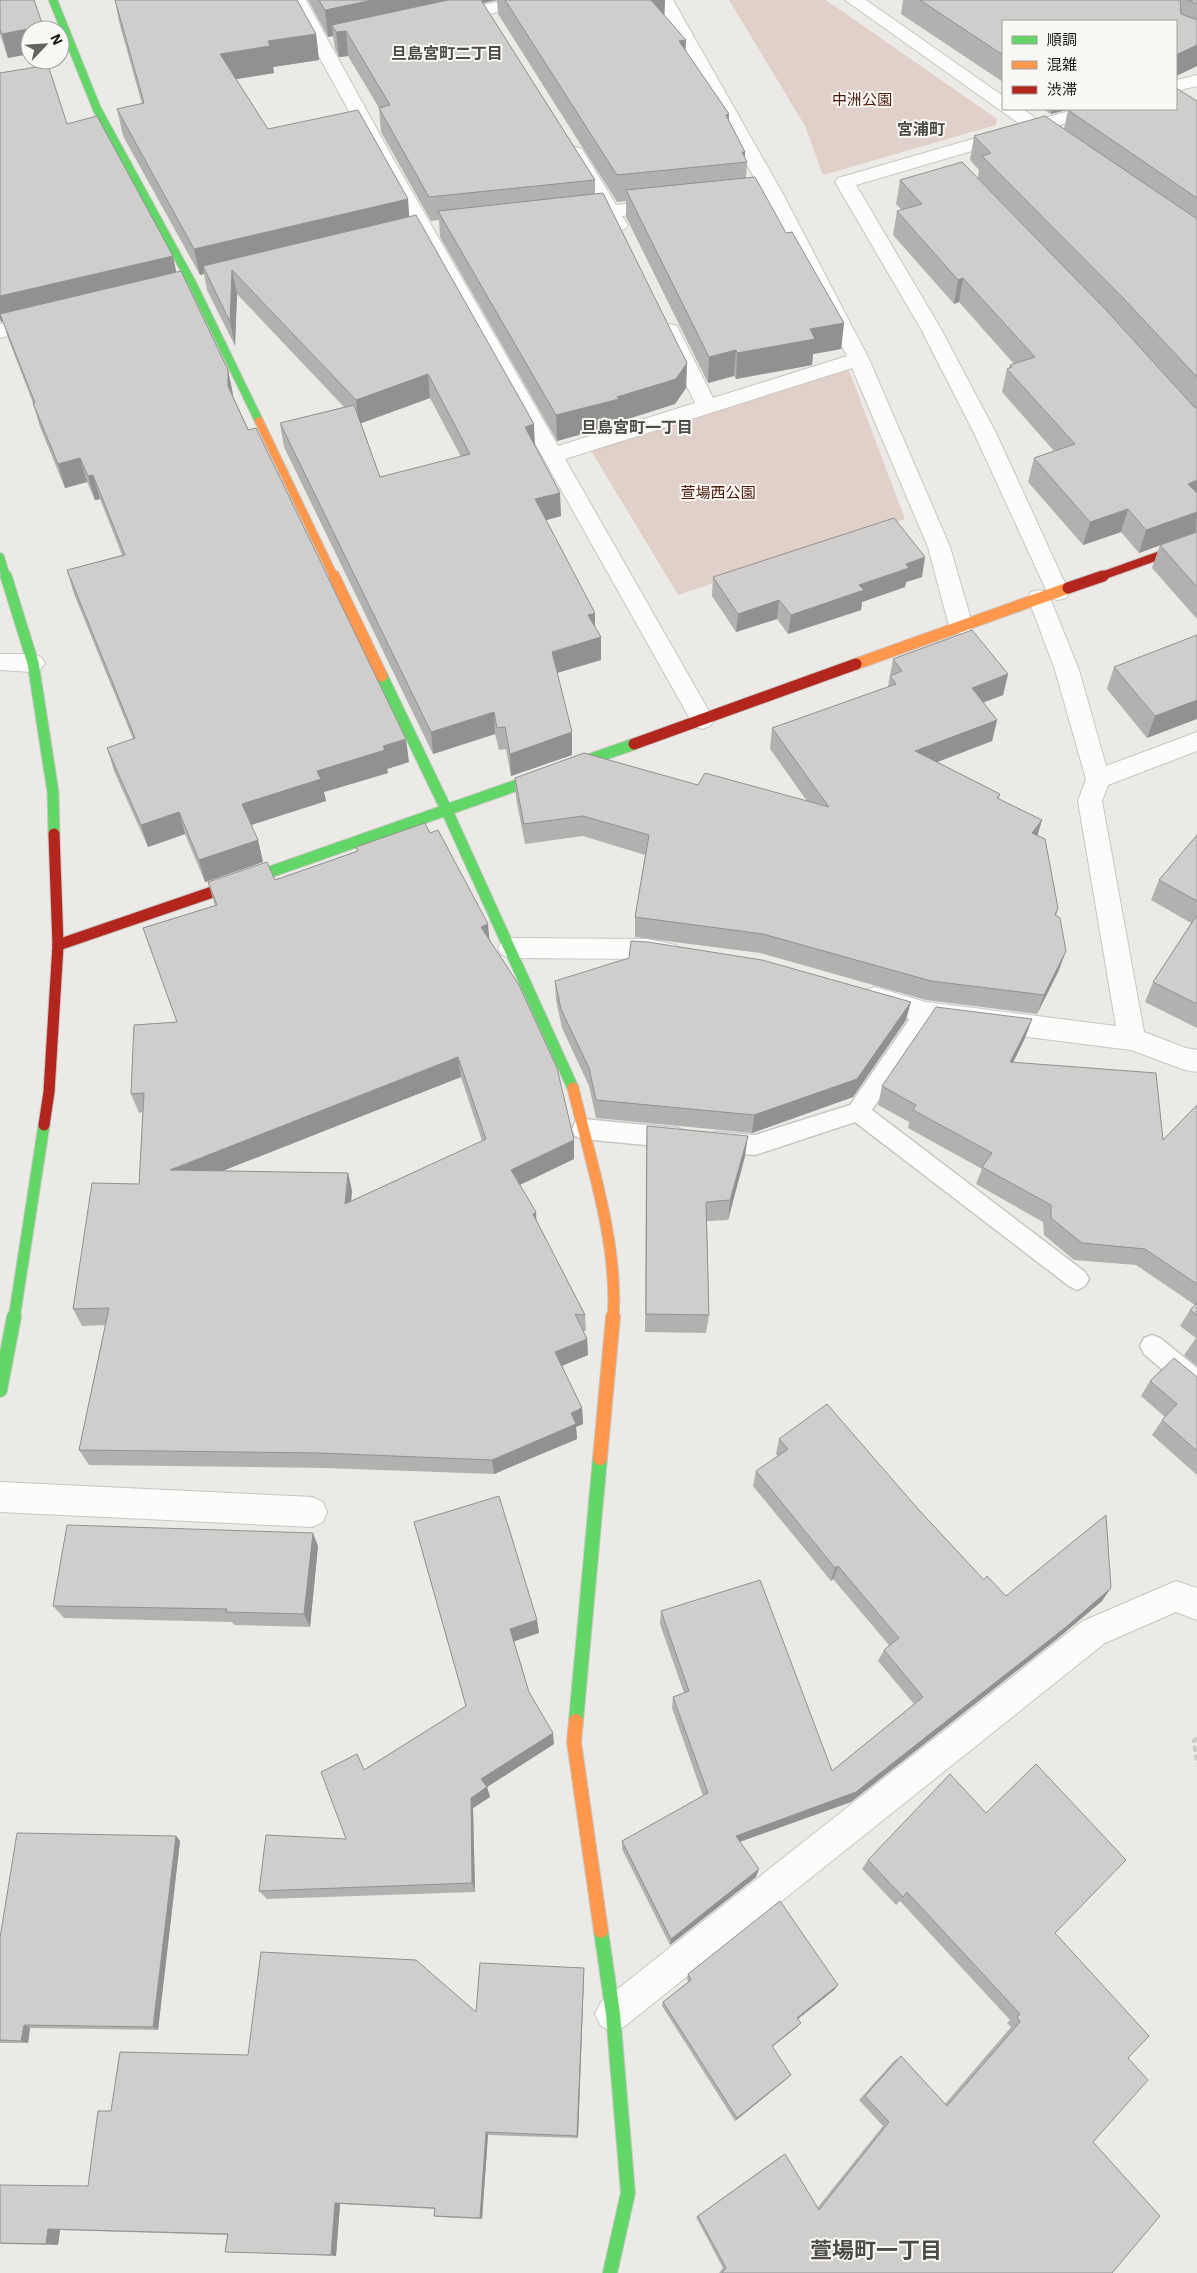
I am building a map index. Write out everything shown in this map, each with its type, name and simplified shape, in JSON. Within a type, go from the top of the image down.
[{"type":"street","points":[[53,0],[97,109],[193,285],[447,811],[573,1087],[610,1244],[614,1302],[574,1742],[614,2014],[628,2193],[610,2273]]},
{"type":"street","points":[[297,0],[424,231],[554,455],[702,720]]},
{"type":"street","points":[[436,20],[531,0]]},
{"type":"street","points":[[664,0],[773,194],[859,359],[939,547],[962,626]]},
{"type":"street","points":[[854,0],[1002,103]]},
{"type":"street","points":[[484,10],[494,27]]},
{"type":"street","points":[[322,45],[341,41]]},
{"type":"street","points":[[1177,86],[1197,80]]},
{"type":"street","points":[[1012,110],[1059,142]]},
{"type":"street","points":[[1091,110],[1035,126],[946,161],[845,182],[931,329],[985,433],[1049,595],[1067,670],[1098,778],[1090,801],[1132,1039]]},
{"type":"street","points":[[564,136],[612,211],[624,237]]},
{"type":"street","points":[[707,201],[773,194]]},
{"type":"street","points":[[552,217],[678,204]]},
{"type":"street","points":[[0,331],[58,318]]},
{"type":"street","points":[[664,318],[707,407]]},
{"type":"street","points":[[554,455],[859,359]]},
{"type":"street","points":[[58,945],[447,811],[1197,542]]},
{"type":"street","points":[[0,557],[33,663],[53,792],[58,945],[49,1092],[15,1314],[0,1390]]},
{"type":"street","points":[[0,662],[33,663]]},
{"type":"street","points":[[1098,778],[1197,741]]},
{"type":"street","points":[[511,948],[647,949],[694,956]]},
{"type":"street","points":[[853,992],[926,1013],[1132,1039],[1185,1059],[1197,1061]]},
{"type":"street","points":[[0,1497],[312,1512]]},
{"type":"street","points":[[614,2014],[1094,1632],[1176,1596],[1197,1604]]},
{"type":"lane","points":[[583,1129],[754,1145],[858,1112],[926,1013]]},
{"type":"lane","points":[[858,1112],[1077,1279]]},
{"type":"lane","points":[[1152,1346],[1197,1383]]},
{"type":"path","points":[[1197,1738],[1194,1741],[1197,1764]]},
{"type":"green space","name":"中洲公園","points":[[729,0],[826,0],[997,119],[996,125],[823,175],[805,126]]},
{"type":"green space","name":"萱場西公園","points":[[848,368],[905,519],[678,595],[587,444]]},
{"type":"building","points":[[0,0],[34,0],[41,20],[20,20],[20,30],[2,34],[0,29]]},
{"type":"building","points":[[115,0],[297,0],[316,34],[268,41],[270,46],[220,54],[268,129],[358,110],[408,199],[194,249],[117,109],[144,103]]},
{"type":"building","points":[[319,0],[373,0],[325,10]]},
{"type":"building","points":[[448,0],[481,0],[595,180],[429,197],[379,108],[390,105],[346,31],[336,32],[332,25]]},
{"type":"building","points":[[505,0],[651,0],[686,40],[679,41],[729,114],[726,115],[745,152],[742,152],[747,162],[617,175]]},
{"type":"building","points":[[920,0],[1180,0],[1181,14],[1197,20],[1197,45],[1177,55],[1177,20],[1002,20],[1002,54]]},
{"type":"building","points":[[1188,0],[1197,0],[1197,4]]},
{"type":"building","points":[[20,70],[50,70],[67,124],[97,116],[173,256],[0,296],[0,73]]},
{"type":"building","points":[[1177,89],[1197,101],[1197,198],[1068,110],[1177,110]]},
{"type":"building","points":[[1045,116],[1197,219],[1197,377],[1124,299],[982,156],[991,153],[974,136]]},
{"type":"building","points":[[962,162],[1107,311],[1197,408],[1197,480],[1188,484],[1197,493],[1197,512],[1146,530],[1128,509],[1090,522],[1034,458],[1075,444],[1007,369],[1012,367],[1010,365],[1035,357],[963,278],[958,280],[897,211],[922,204],[900,180]]},
{"type":"building","points":[[755,177],[786,233],[792,232],[844,323],[810,329],[815,339],[737,353],[736,350],[709,357],[626,190]]},
{"type":"building","points":[[603,193],[687,363],[676,379],[617,397],[619,399],[556,415],[438,211]]},
{"type":"building","points":[[416,215],[534,424],[525,427],[560,493],[535,499],[595,613],[588,615],[601,637],[552,652],[572,732],[510,754],[505,727],[497,728],[494,712],[431,732],[280,423],[354,405],[380,477],[470,454],[428,374],[356,400],[232,270],[230,322],[203,266]]},
{"type":"building","points":[[181,271],[228,370],[228,386],[248,430],[256,428],[406,739],[383,746],[385,750],[317,771],[321,779],[242,804],[258,840],[199,860],[179,812],[141,825],[107,748],[135,738],[67,570],[125,555],[93,475],[88,476],[80,458],[58,464],[0,314]]},
{"type":"building","points":[[894,518],[925,557],[906,564],[909,568],[859,585],[864,590],[791,615],[779,600],[738,614],[713,577]]},
{"type":"building","points":[[1197,532],[1197,587],[1160,545]]},
{"type":"building","points":[[972,630],[1008,674],[972,688],[997,720],[915,751],[1000,794],[997,798],[1042,820],[1032,833],[1045,839],[1058,908],[1055,915],[1060,918],[1066,951],[1044,995],[931,981],[763,934],[635,917],[649,835],[583,816],[524,824],[515,778],[584,753],[698,785],[705,773],[829,807],[772,728],[896,684],[890,676],[902,671],[893,659]]},
{"type":"building","points":[[1197,635],[1197,700],[1155,716],[1114,667]]},
{"type":"building","points":[[425,823],[430,833],[438,830],[488,924],[481,927],[519,985],[557,1068],[574,1140],[511,1170],[536,1212],[533,1214],[585,1315],[575,1314],[587,1339],[555,1352],[582,1408],[571,1413],[576,1424],[492,1460],[320,1453],[79,1450],[109,1308],[73,1309],[92,1183],[139,1184],[144,1093],[131,1094],[134,1025],[177,1022],[143,928],[217,905],[208,882],[267,862],[275,880],[358,851],[356,847]],"holes":[[[458,1057],[486,1139],[345,1204],[348,1173],[170,1170]]]},
{"type":"building","points":[[1197,835],[1197,901],[1159,880]]},
{"type":"building","points":[[1197,915],[1197,1004],[1153,982]]},
{"type":"building","points":[[631,941],[762,960],[911,1002],[857,1079],[754,1115],[596,1100],[589,1068],[561,1009],[555,981],[629,958]]},
{"type":"building","points":[[936,1007],[1032,1019],[1010,1062],[1156,1073],[1163,1140],[1197,1105],[1197,1284],[1145,1249],[1082,1243],[1051,1218],[1051,1205],[982,1167],[992,1153],[913,1110],[916,1105],[882,1086]]},
{"type":"building","points":[[647,1126],[748,1136],[730,1200],[706,1202],[709,1315],[646,1314]]},
{"type":"building","points":[[1197,1303],[1197,1315],[1190,1310]]},
{"type":"building","points":[[1174,1358],[1197,1377],[1197,1451],[1162,1420],[1177,1404],[1150,1381]]},
{"type":"building","points":[[827,1404],[918,1509],[984,1580],[987,1576],[1006,1596],[1106,1515],[1111,1588],[1066,1627],[856,1792],[736,1836],[759,1869],[671,1939],[622,1841],[708,1793],[673,1697],[689,1691],[661,1611],[760,1580],[832,1771],[923,1697],[884,1650],[899,1638],[838,1566],[835,1568],[756,1471],[788,1449],[779,1439]]},
{"type":"building","points":[[499,1496],[537,1620],[510,1629],[529,1692],[553,1733],[481,1779],[487,1787],[471,1798],[472,1883],[259,1891],[266,1835],[346,1839],[321,1772],[357,1754],[364,1770],[466,1706],[414,1522]]},
{"type":"building","points":[[67,1525],[313,1533],[304,1614],[226,1612],[227,1609],[53,1606]]},
{"type":"building","points":[[1036,1764],[1126,1860],[1055,1933],[1149,2036],[1128,2058],[1148,2080],[1093,2142],[1160,2216],[1112,2273],[722,2273],[726,2268],[698,2216],[785,2154],[819,2210],[889,2122],[865,2096],[901,2056],[947,2106],[1020,2022],[1017,2017],[1020,2014],[907,1892],[903,1897],[868,1860],[950,1774],[986,1813]]},
{"type":"building","points":[[17,1833],[176,1836],[153,2027],[24,2025],[21,2041],[0,2040],[0,1938]]},
{"type":"building","points":[[780,1901],[838,1985],[797,2018],[801,2023],[772,2046],[791,2075],[737,2118],[663,2002],[691,1980],[688,1974]]},
{"type":"building","points":[[261,1952],[416,1960],[476,2012],[480,1963],[584,1968],[577,2136],[486,2132],[480,2218],[434,2216],[435,2208],[335,2203],[331,2255],[225,2252],[228,2234],[48,2229],[46,2244],[0,2243],[0,2185],[88,2186],[98,2111],[111,2111],[120,2052],[248,2055]]},
{"type":"traffic: fast","points":[[53,0],[97,109],[193,285],[259,421]]},
{"type":"traffic: fast","points":[[0,557],[33,663],[53,792],[54,834]]},
{"type":"traffic: fast","points":[[382,676],[447,811],[573,1088]]},
{"type":"traffic: fast","points":[[230,886],[634,744]]},
{"type":"traffic: fast","points":[[0,1390],[15,1314],[44,1125]]},
{"type":"traffic: fast","points":[[576,1721],[600,1458]]},
{"type":"traffic: fast","points":[[601,1931],[613,2014],[628,2193],[610,2273]]},
{"type":"traffic: slow","points":[[259,421],[382,676]]},
{"type":"traffic: slow","points":[[856,664],[1068,588]]},
{"type":"traffic: slow","points":[[573,1088],[610,1244],[614,1302],[600,1458]]},
{"type":"traffic: slow","points":[[576,1721],[574,1742],[601,1931]]},
{"type":"traffic: jam","points":[[1068,588],[1197,542]]},
{"type":"traffic: jam","points":[[634,744],[856,664]]},
{"type":"traffic: jam","points":[[44,1125],[49,1092],[58,945],[54,834]]},
{"type":"traffic: jam","points":[[58,945],[230,886]]},
{"type":"district","name":"旦島宮町二丁目","points":[[447,53]]},
{"type":"district","name":"宮浦町","points":[[921,129]]},
{"type":"district","name":"旦島宮町一丁目","points":[[637,427]]},
{"type":"district","name":"萱場町一丁目","points":[[876,2250]]}]
